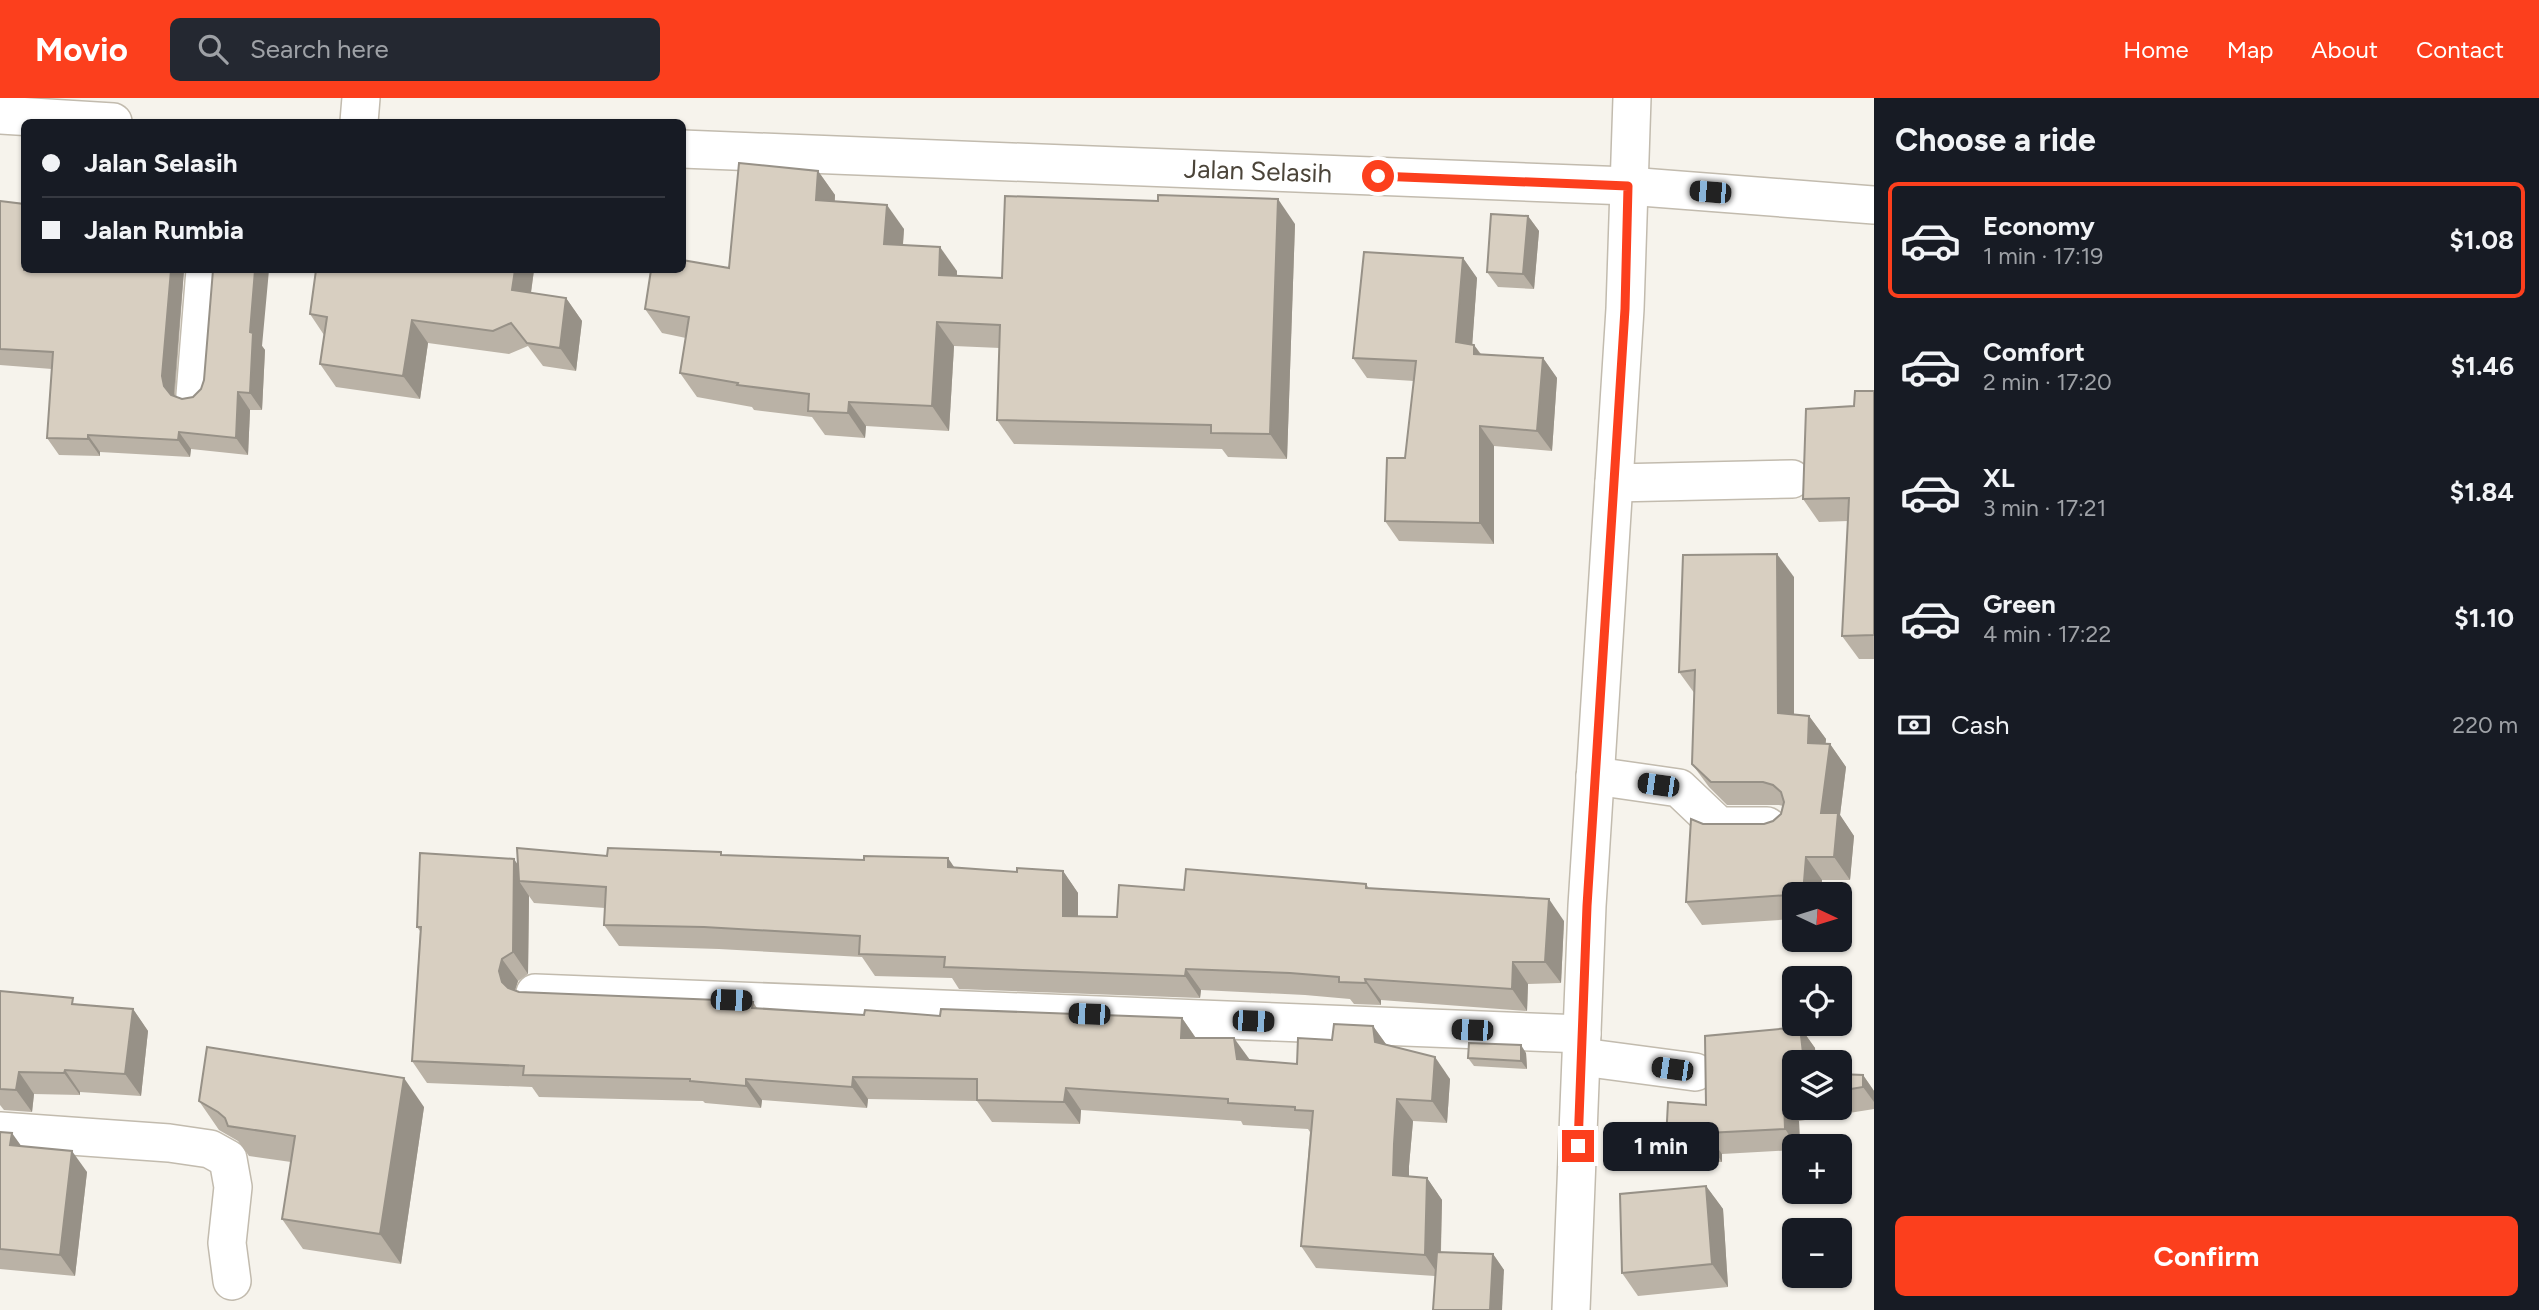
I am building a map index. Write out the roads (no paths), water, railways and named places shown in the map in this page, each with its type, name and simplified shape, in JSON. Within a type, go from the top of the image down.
[{"type":"street","points":[[359,119],[361,98]]},
{"type":"street","points":[[1571,1310],[1587,906],[1625,309],[1632,98]]},
{"type":"street","points":[[4,110],[86,119]]},
{"type":"street","name":"Jalan Selasih","points":[[686,149],[1628,186],[1874,205]]},
{"type":"street","points":[[195,394],[205,273]]},
{"type":"street","points":[[1614,483],[1792,479]]},
{"type":"street","points":[[1595,776],[1679,788],[1719,826],[1779,826]]},
{"type":"street","points":[[535,993],[1582,1045],[1695,1072]]},
{"type":"street","points":[[0,1131],[169,1143],[210,1149],[228,1159],[233,1187],[228,1243],[232,1281]]}]
